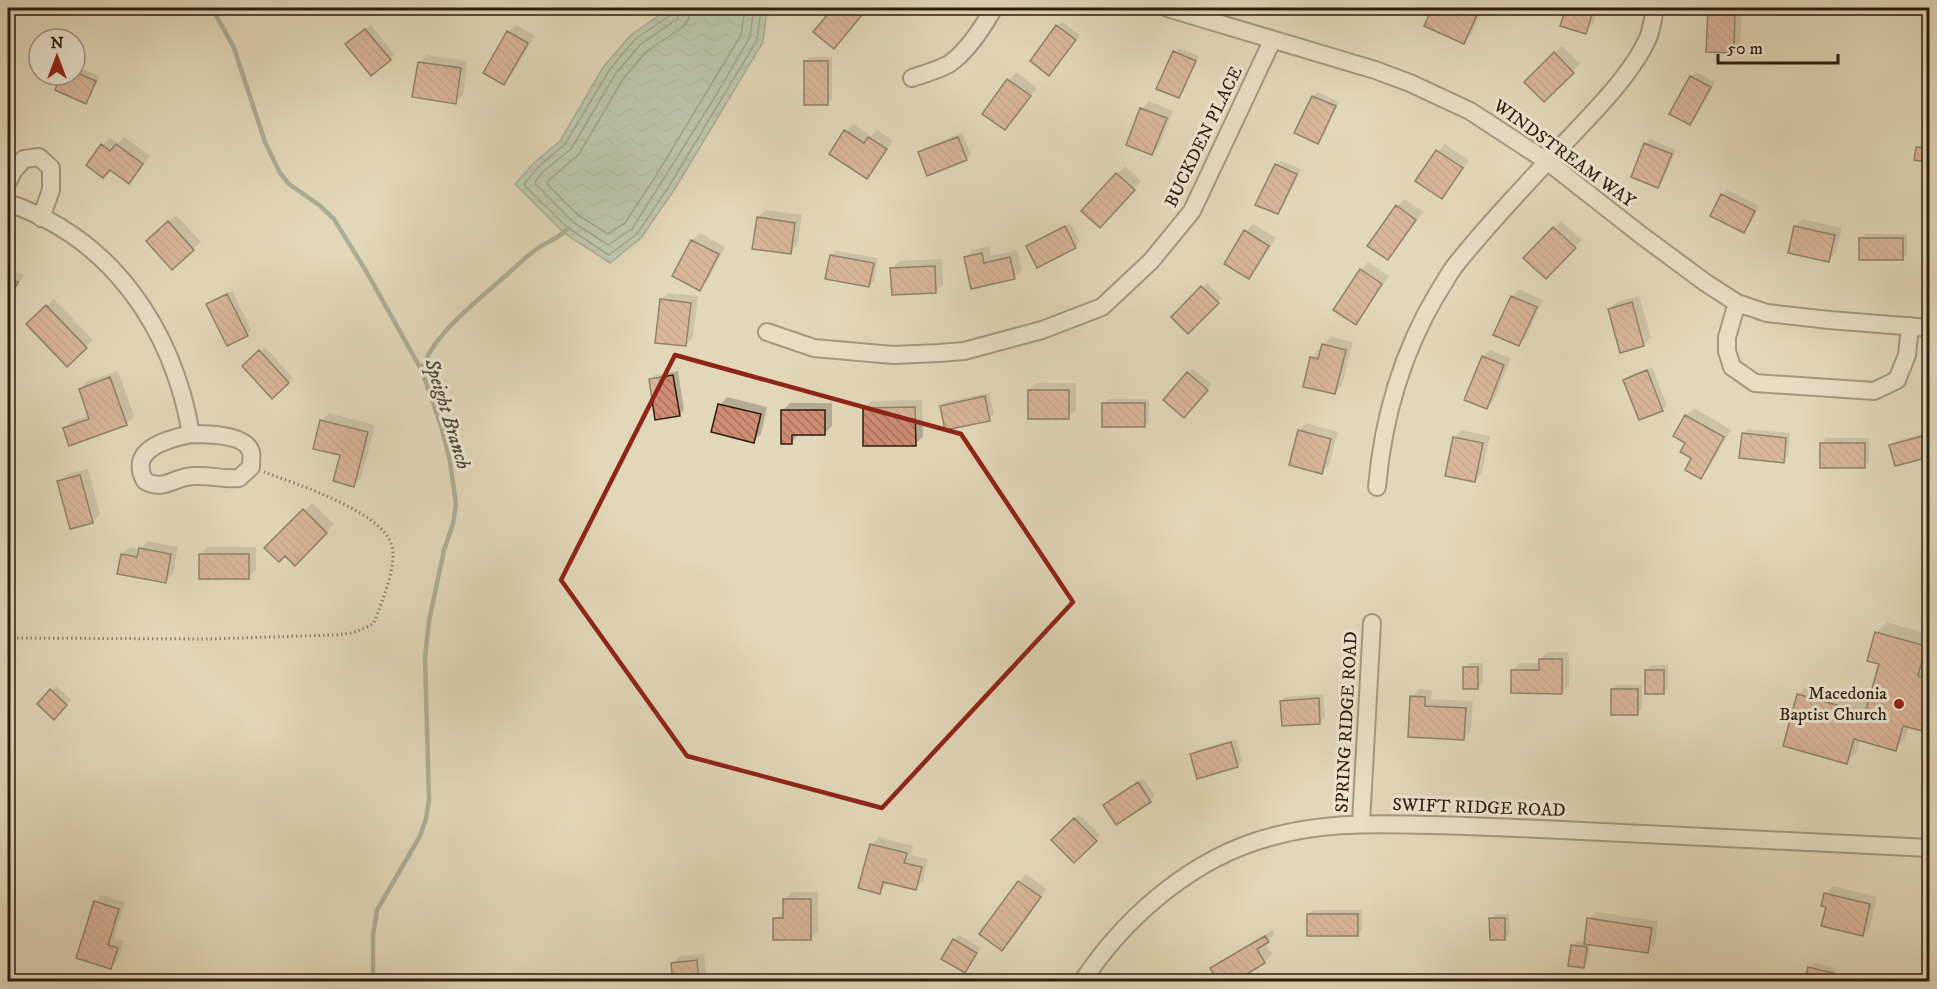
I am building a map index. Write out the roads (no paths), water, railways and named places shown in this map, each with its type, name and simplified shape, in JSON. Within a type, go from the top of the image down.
[{"type":"street","points":[[912,78],[948,64],[972,39],[994,8]]},
{"type":"street","name":"WINDSTREAM WAY","points":[[1167,8],[1375,70],[1442,97],[1496,127],[1548,162],[1706,284],[1737,303],[1767,313],[1929,328]]},
{"type":"street","points":[[1377,487],[1380,456],[1393,395],[1411,344],[1428,309],[1453,269],[1492,221],[1587,120],[1625,75],[1648,38],[1655,8]]},
{"type":"street","name":"BUCKDEN PLACE","points":[[767,332],[814,348],[893,355],[939,353],[964,351],[1042,330],[1102,307],[1151,261],[1192,211],[1272,40]]},
{"type":"street","points":[[8,182],[13,171],[24,159],[39,158],[51,168],[51,190],[41,218]]},
{"type":"street","points":[[8,203],[61,229],[90,249],[115,272],[140,302],[151,319],[173,366],[186,405],[191,434]]},
{"type":"street","points":[[1737,303],[1727,338],[1727,351],[1732,367],[1755,383],[1874,391],[1897,380],[1907,355],[1910,326]]},
{"type":"street","points":[[191,434],[228,437],[246,444],[251,452],[251,467],[239,478],[187,477],[163,486],[145,481],[140,466],[141,458],[150,449],[176,437],[191,434]]},
{"type":"street","name":"SPRING RIDGE ROAD","points":[[1361,823],[1372,623]]},
{"type":"street","name":"SWIFT RIDGE ROAD","points":[[1082,981],[1118,935],[1169,887],[1224,854],[1281,834],[1317,827],[1361,823],[1482,826],[1929,848]]},
{"type":"water","points":[[670,8],[767,8],[763,42],[676,187],[641,238],[610,263],[564,233],[515,184],[534,163],[560,141],[604,66],[631,35]]},
{"type":"waterway","name":"Speight Branch","points":[[212,8],[234,48],[265,142],[280,173],[289,184],[319,205],[334,219],[422,371],[441,426],[450,461],[456,504],[429,621],[425,657],[429,800],[420,836],[377,910],[373,935],[373,982]]},
{"type":"waterway","points":[[422,371],[426,358],[434,346],[468,308],[529,255],[568,228]]},
{"type":"place","name":"Macedonia Baptist Church","points":[[1899,704]]}]
